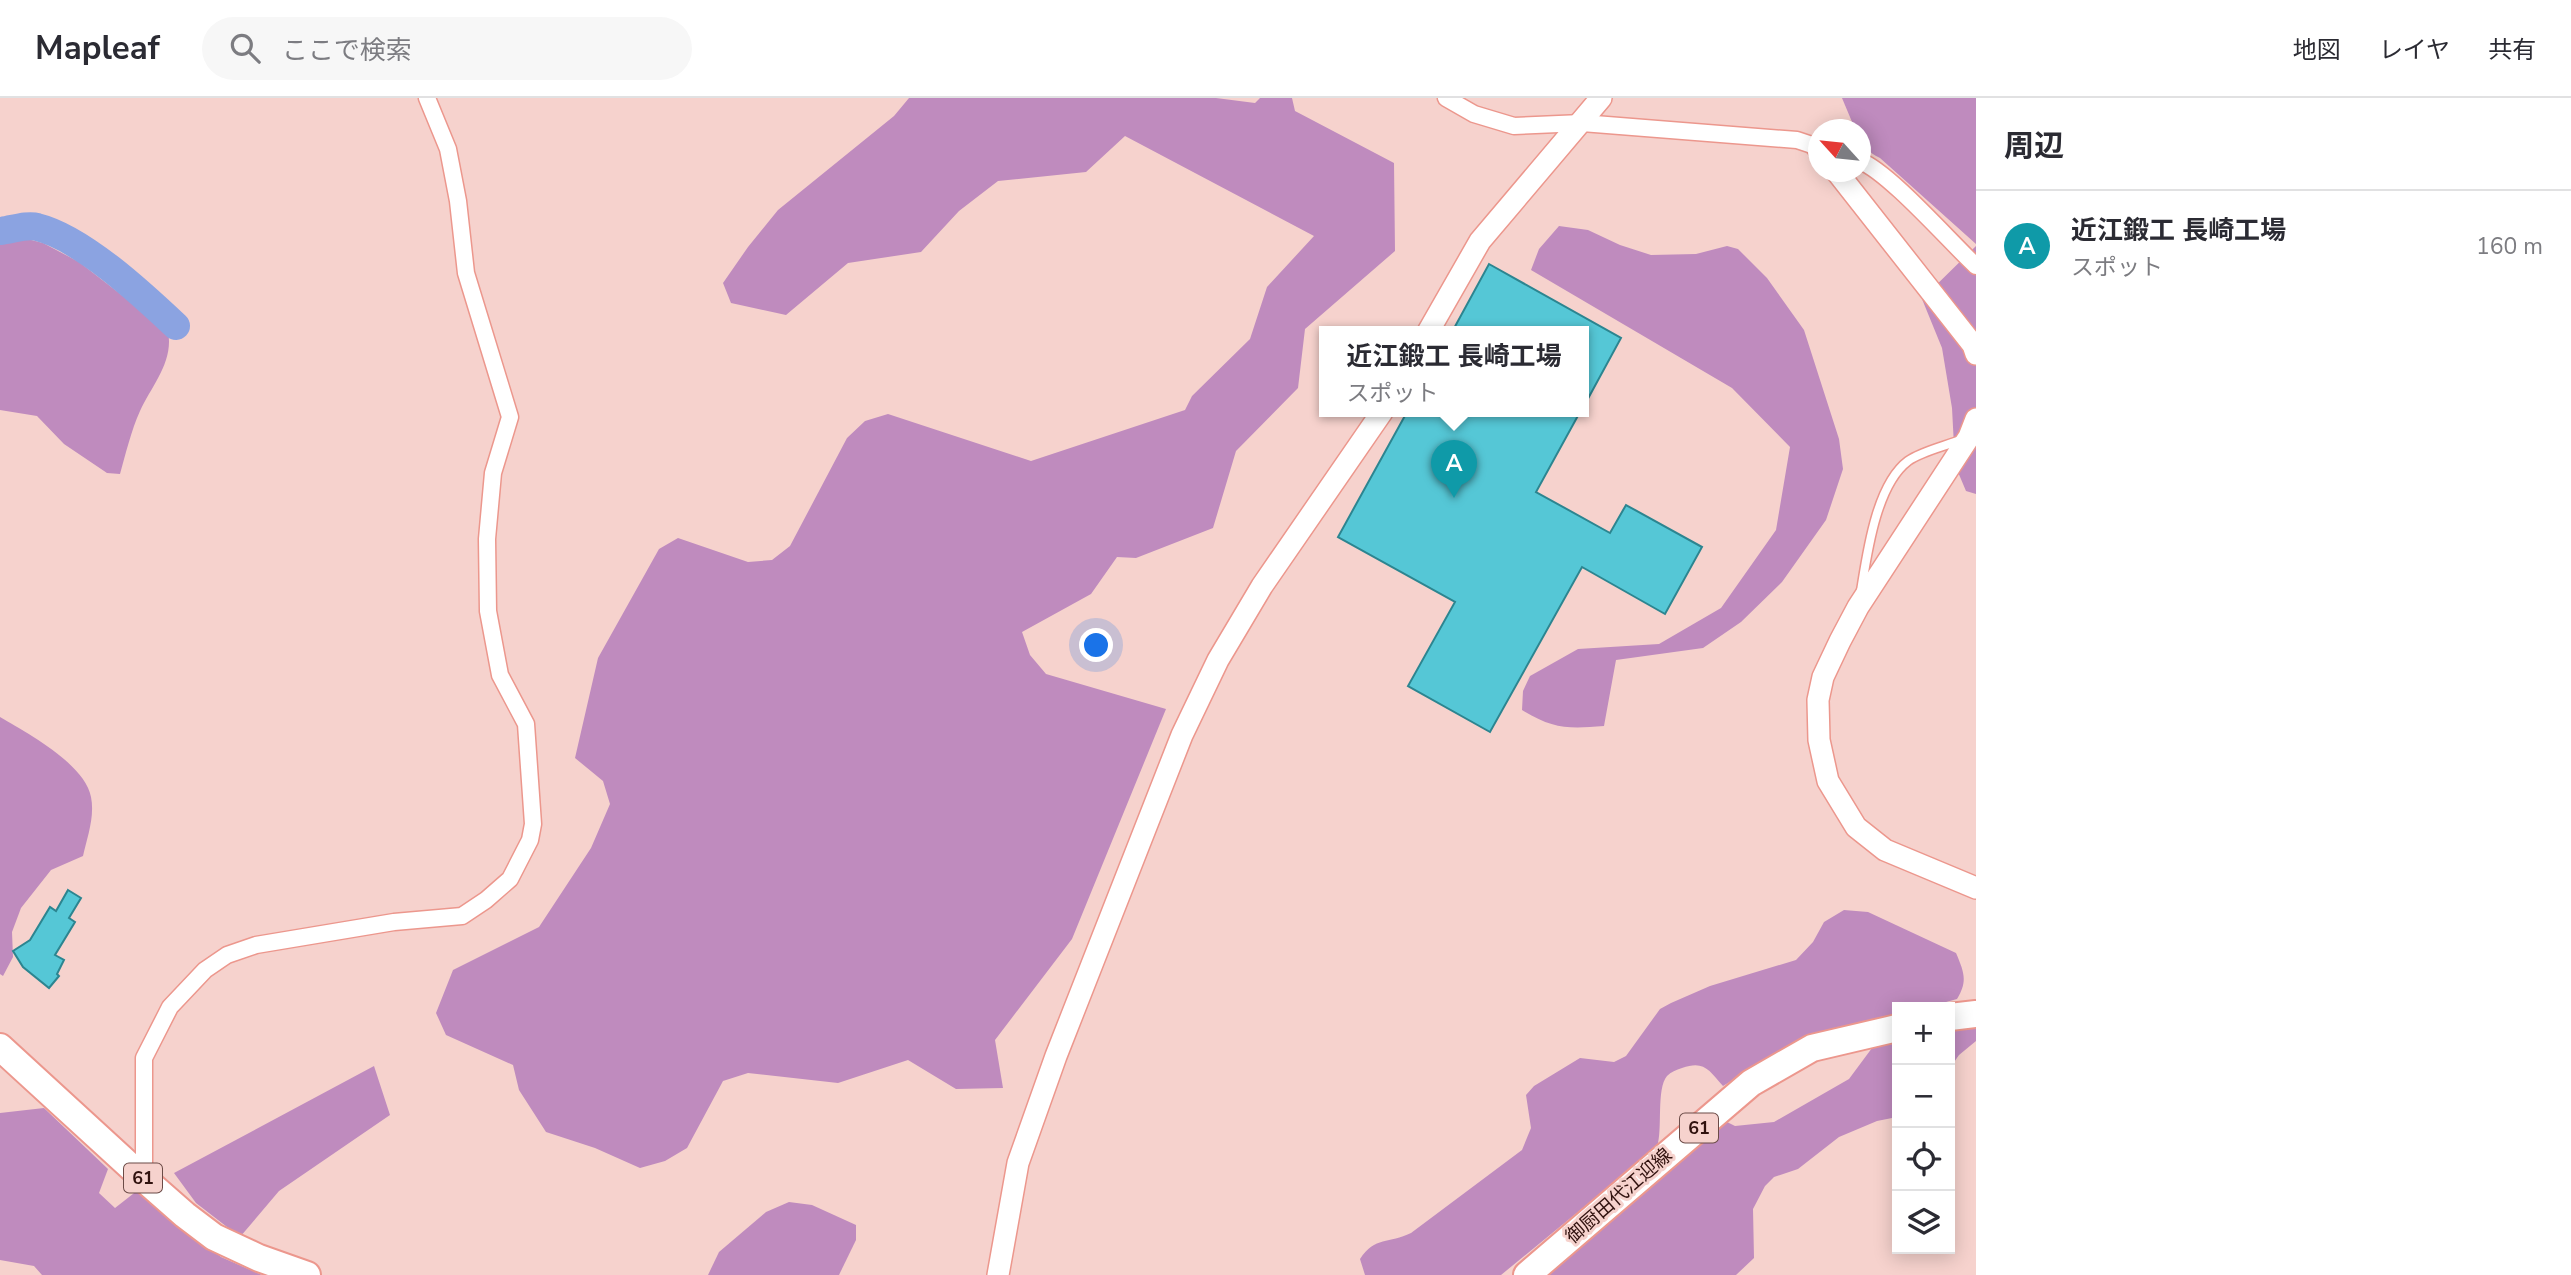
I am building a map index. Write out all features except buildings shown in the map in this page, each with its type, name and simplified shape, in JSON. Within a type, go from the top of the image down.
[{"type":"main road","points":[[1955,1016],[1976,1014]]},
{"type":"main road","name":"御厨田代江迎線","points":[[1527,1275],[1751,1083],[1812,1048],[1892,1029]]},
{"type":"main road","name":"61","points":[[0,1047],[144,1180],[214,1237],[259,1258],[307,1275]]},
{"type":"street","points":[[144,1180],[144,1058],[170,1007],[205,970],[227,955],[256,945],[394,922],[461,916],[486,900],[510,879],[530,840],[533,824],[526,724],[500,675],[488,611],[487,539],[493,474],[510,417],[466,274],[458,201],[448,149],[427,98]]},
{"type":"street","points":[[1446,98],[1474,114],[1514,126],[1582,123],[1797,140],[1808,144]]},
{"type":"street","points":[[1431,326],[1480,241],[1601,98]]},
{"type":"street","points":[[1871,168],[1976,266]]},
{"type":"street","points":[[1845,182],[1973,345],[1976,354]]},
{"type":"street","points":[[998,1275],[1018,1163],[1056,1056],[1182,735],[1218,660],[1262,586],[1379,417]]},
{"type":"street","points":[[1972,428],[1858,607],[1823,677],[1818,700],[1819,740],[1828,781],[1856,827],[1885,850],[1976,888]]},
{"type":"lane","points":[[1858,607],[1875,519],[1893,475],[1909,460],[1972,428]]},
{"type":"shaded area","points":[[909,98],[1216,98],[1255,103],[1260,98],[1292,98],[1295,111],[1394,163],[1395,251],[1305,329],[1298,388],[1236,451],[1213,528],[1136,558],[1117,557],[1091,594],[1022,632],[1030,655],[1046,674],[1166,709],[1072,939],[995,1040],[1003,1088],[956,1089],[908,1060],[838,1083],[748,1073],[723,1081],[687,1148],[665,1161],[640,1168],[595,1148],[546,1132],[519,1090],[513,1065],[446,1035],[436,1013],[453,970],[539,927],[591,848],[610,804],[603,781],[575,758],[598,658],[659,549],[678,538],[748,562],[772,560],[790,546],[847,438],[865,421],[888,414],[1031,461],[1185,410],[1192,396],[1250,339],[1267,287],[1314,236],[1125,136],[1086,172],[998,181],[959,211],[921,252],[848,263],[786,315],[731,303],[723,283],[778,210],[894,116]]},
{"type":"shaded area","points":[[1842,98],[1976,98],[1976,244],[1871,152],[1871,119],[1851,119]]},
{"type":"shaded area","points":[[1559,226],[1588,230],[1620,245],[1651,255],[1696,254],[1727,246],[1738,249],[1767,278],[1804,330],[1839,439],[1843,469],[1826,520],[1782,582],[1741,622],[1703,648],[1616,660],[1604,726],[1561,726],[1543,721],[1522,710],[1523,691],[1530,676],[1578,649],[1659,644],[1721,608],[1776,530],[1790,447],[1732,388],[1531,270],[1539,249]]},
{"type":"shaded area","points":[[0,232],[43,243],[79,262],[168,331],[165,363],[137,419],[120,474],[107,473],[64,444],[37,416],[0,410]]},
{"type":"shaded area","points":[[1976,246],[1976,494],[1966,491],[1955,465],[1952,408],[1942,348],[1922,299]]},
{"type":"shaded area","points":[[0,717],[67,761],[86,785],[92,805],[83,856],[51,870],[21,908],[12,932],[13,957],[3,976],[0,974]]},
{"type":"shaded area","points":[[1844,910],[1868,912],[1956,953],[1964,976],[1963,987],[1957,999],[1946,1002],[1892,1002],[1892,1017],[1788,1046],[1723,1086],[1710,1071],[1701,1066],[1690,1066],[1672,1072],[1667,1076],[1662,1090],[1657,1147],[1501,1275],[1365,1275],[1360,1259],[1371,1247],[1411,1233],[1522,1150],[1531,1128],[1526,1095],[1534,1086],[1580,1058],[1614,1062],[1626,1056],[1660,1009],[1671,1003],[1710,986],[1796,960],[1813,942],[1824,922]]},
{"type":"shaded area","points":[[1976,1026],[1976,1041],[1955,1061],[1955,1031]]},
{"type":"shaded area","points":[[1892,1044],[1892,1118],[1877,1121],[1839,1137],[1798,1169],[1774,1177],[1765,1186],[1753,1209],[1754,1258],[1736,1275],[1540,1275],[1719,1118],[1735,1126],[1774,1122],[1849,1079],[1872,1048]]},
{"type":"shaded area","points":[[374,1066],[390,1115],[279,1191],[240,1237],[196,1203],[174,1173]]},
{"type":"shaded area","points":[[44,1108],[108,1169],[99,1193],[115,1208],[138,1190],[221,1257],[262,1275],[42,1275],[34,1266],[0,1260],[0,1113]]},
{"type":"shaded area","points":[[789,1202],[812,1205],[856,1225],[856,1240],[839,1275],[708,1275],[719,1252],[766,1212]]},
{"type":"waterway","points":[[0,231],[33,226],[73,243],[111,269],[176,326]]},
{"type":"place","name":"近江鍛工 長崎工場","points":[[1454,498]]}]
